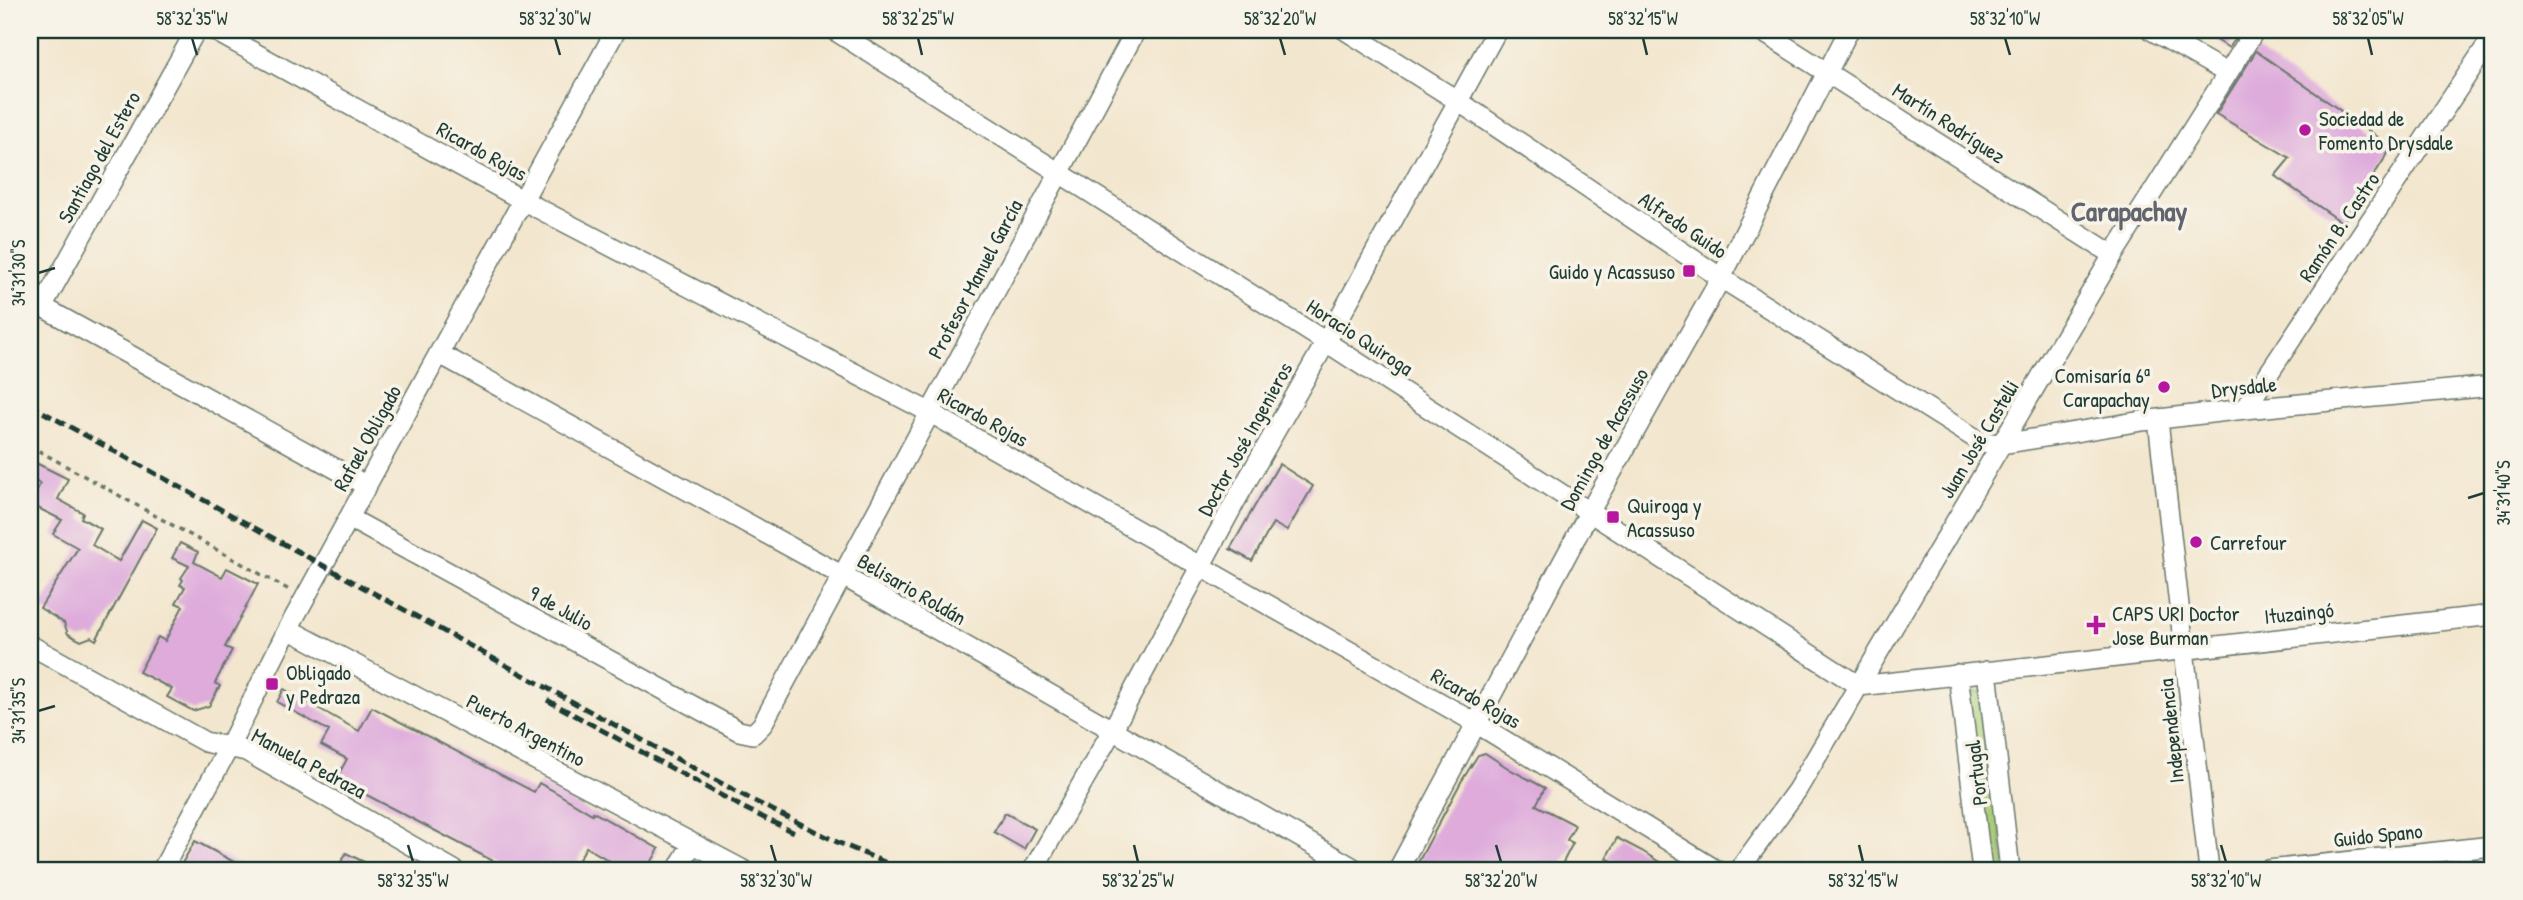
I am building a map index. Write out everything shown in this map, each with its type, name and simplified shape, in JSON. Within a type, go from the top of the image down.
[{"type":"street","name":"Santiago del Estero","points":[[36,303],[196,30]]},
{"type":"street","name":"Ricardo Rojas","points":[[213,30],[524,201],[929,412],[1476,723],[1716,870]]},
{"type":"street","name":"Rafael Obligado","points":[[162,870],[229,747],[288,629],[616,30]]},
{"type":"street","name":"Horacio Quiroga","points":[[834,30],[1326,342],[1859,686]]},
{"type":"street","name":"Profesor Manuel García","points":[[753,734],[762,725],[1136,30]]},
{"type":"street","name":"Alfredo Guido","points":[[1345,30],[1458,101],[1721,278],[1981,442],[2002,444]]},
{"type":"street","name":"Doctor José Ingenieros","points":[[1033,870],[1497,30]]},
{"type":"street","name":"Martín Rodríguez","points":[[1760,30],[2113,255]]},
{"type":"street","name":"Domingo de Acassuso","points":[[1398,870],[1590,512],[1721,278],[1849,30]]},
{"type":"street","points":[[2151,30],[2227,73]]},
{"type":"street","name":"Juan José Castelli","points":[[1739,870],[1797,790],[2113,255],[2255,30]]},
{"type":"street","name":"Ramón B. Castro","points":[[2245,409],[2493,36]]},
{"type":"street","points":[[36,303],[367,486]]},
{"type":"street","name":"Belisario Roldán","points":[[440,354],[843,576],[1357,870]]},
{"type":"street","name":"Drysdale","points":[[2002,444],[2245,409],[2493,386]]},
{"type":"street","name":"Independencia","points":[[2158,420],[2209,870]]},
{"type":"street","name":"9 de Julio","points":[[349,518],[739,731],[753,734]]},
{"type":"street","name":"Ituzaingó","points":[[1859,686],[2493,615]]},
{"type":"street","name":"Puerto Argentino","points":[[288,629],[743,870]]},
{"type":"street","name":"Manuela Pedraza","points":[[30,645],[205,742],[246,751],[453,870]]},
{"type":"street","name":"Portugal","points":[[1987,671],[2010,870]]},
{"type":"street","name":"Portugal","points":[[1958,674],[1982,870]]},
{"type":"street","points":[[677,870],[692,844]]},
{"type":"street","name":"Guido Spano","points":[[2268,870],[2493,846]]},
{"type":"path","points":[[30,446],[305,598]]},
{"type":"green space","points":[[1983,691],[2006,870],[1988,870],[1966,693]]},
{"type":"building","points":[[2201,30],[2241,30],[2229,48]]},
{"type":"building","name":"Sociedad de Fomento Drysdale","points":[[2256,51],[2392,147],[2343,223],[2275,176],[2290,158],[2216,114]]},
{"type":"building","points":[[34,462],[68,479],[58,499],[83,513],[81,518],[101,529],[92,545],[119,561],[142,520],[157,528],[96,640],[91,637],[81,641],[68,634],[64,623],[40,608],[78,548],[53,534],[62,520],[30,504],[40,484],[30,478],[30,469]]},
{"type":"building","points":[[1279,464],[1313,486],[1287,531],[1273,523],[1252,561],[1230,549]]},
{"type":"building","points":[[180,543],[198,552],[194,562],[222,577],[227,568],[258,584],[225,647],[232,650],[215,683],[220,686],[209,706],[193,711],[167,697],[172,689],[139,672],[158,637],[165,641],[183,606],[176,603],[185,587],[180,585],[183,580],[181,578],[189,566],[172,558]]},
{"type":"building","points":[[284,689],[359,731],[372,707],[534,792],[539,783],[659,849],[647,870],[615,870],[618,866],[586,847],[573,870],[496,870],[499,864],[336,779],[347,759],[321,745],[329,731],[277,702]]},
{"type":"building","points":[[1485,753],[1545,788],[1536,805],[1575,825],[1567,840],[1573,843],[1559,870],[1414,870],[1461,782],[1478,755]]},
{"type":"building","points":[[1005,813],[1035,829],[1024,849],[994,832]]},
{"type":"building","points":[[1617,838],[1672,870],[1629,870],[1606,858]]},
{"type":"building","points":[[195,841],[249,870],[178,870]]},
{"type":"building","points":[[346,853],[380,870],[337,870]]},
{"type":"railway","points":[[30,405],[752,800],[837,842],[903,870]]},
{"type":"railway","points":[[547,700],[797,834]]},
{"type":"place","name":"Sociedad de Fomento Drysdale","points":[[2305,130]]},
{"type":"place","name":"Guido y Acassuso","points":[[1689,271]]},
{"type":"place","name":"Comisaría 6ª Carapachay","points":[[2164,387]]},
{"type":"place","name":"Quiroga y Acassuso","points":[[1613,517]]},
{"type":"place","name":"Carrefour","points":[[2196,542]]},
{"type":"place","name":"CAPS URI Doctor Jose Burman","points":[[2096,625]]},
{"type":"place","name":"Obligado y Pedraza","points":[[272,684]]},
{"type":"district","name":"Carapachay","points":[[2129,211]]}]
